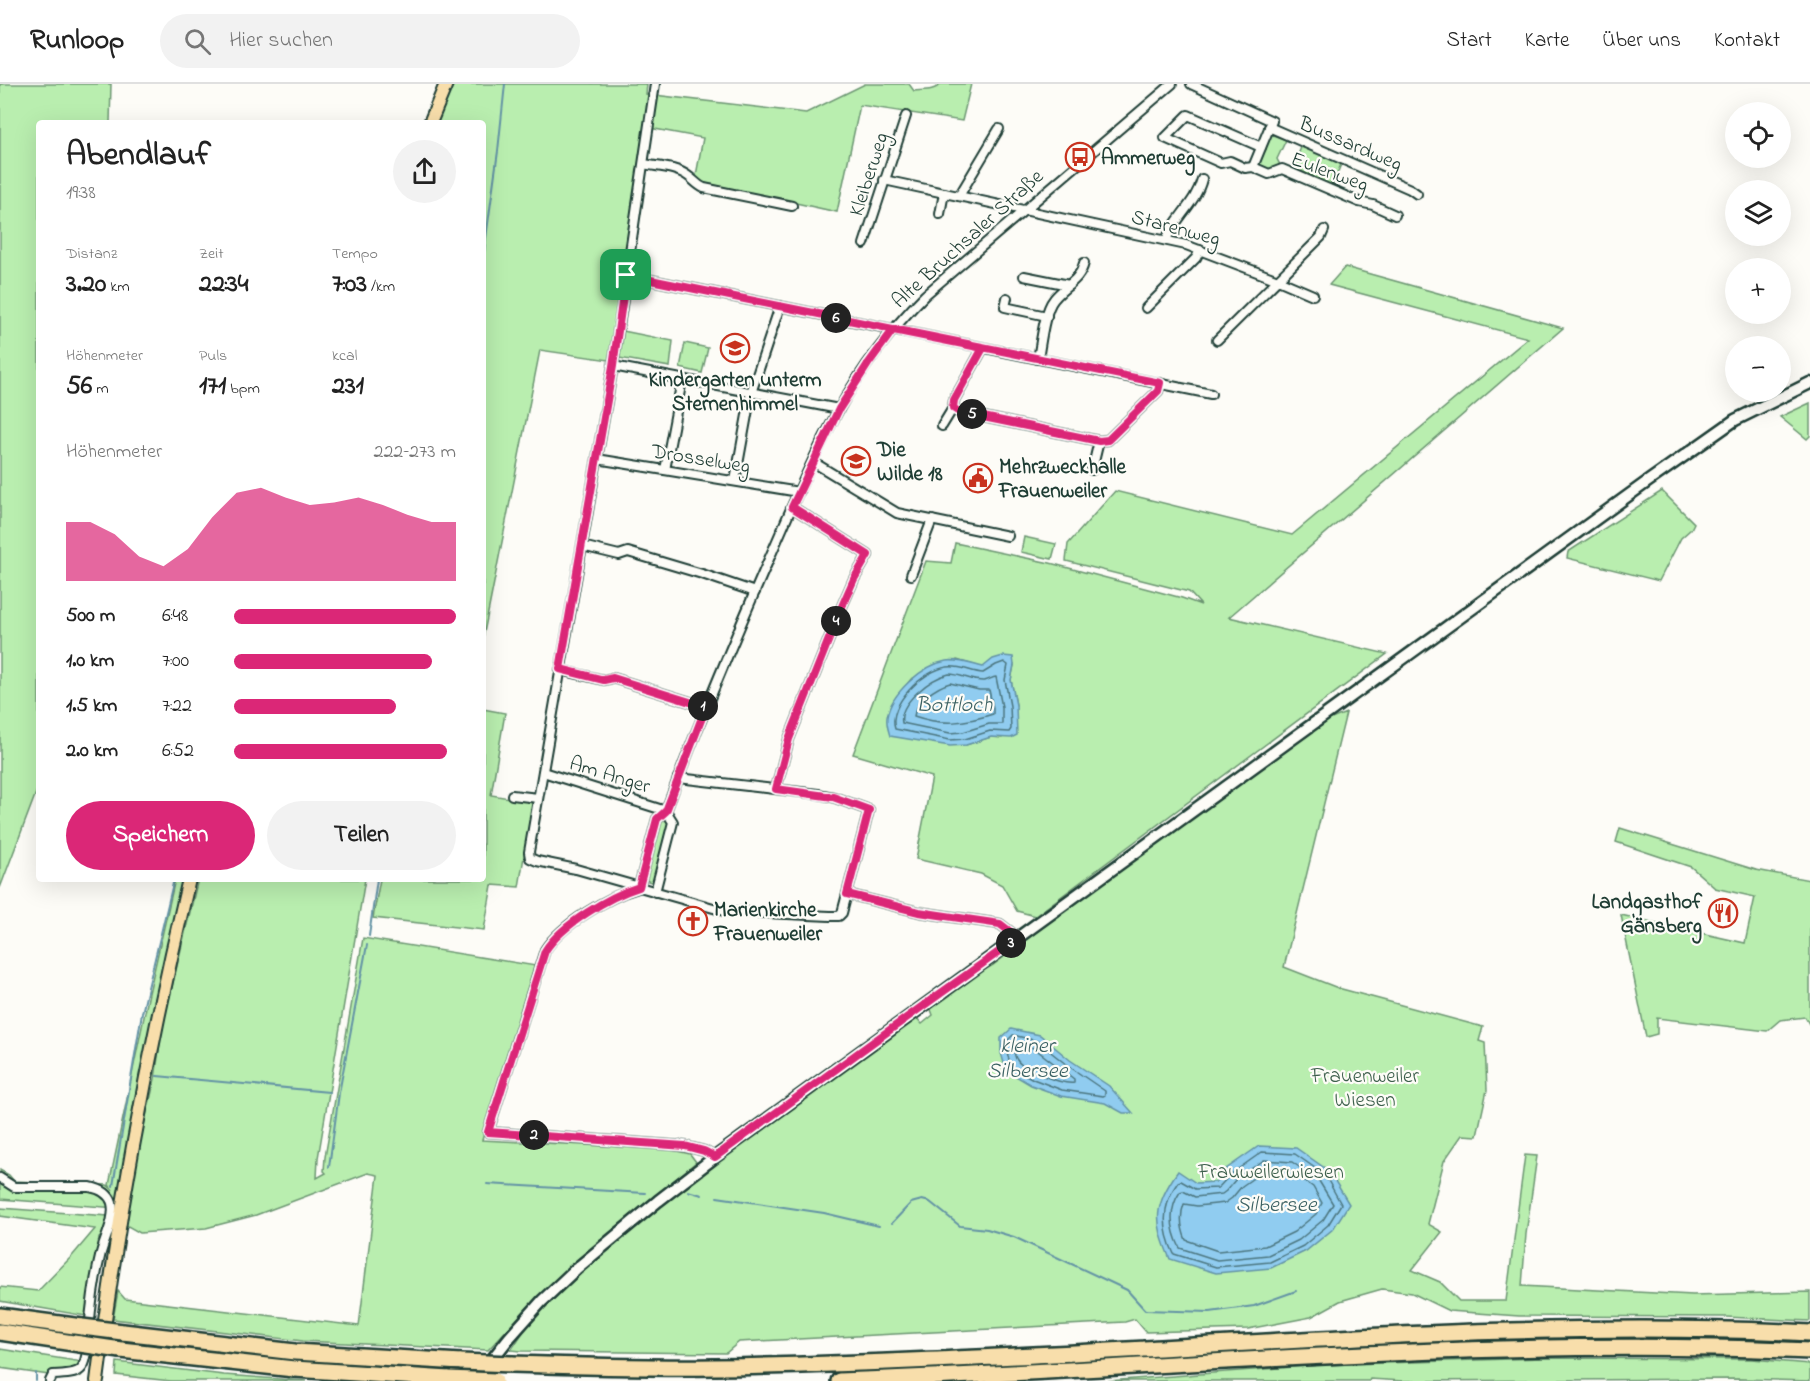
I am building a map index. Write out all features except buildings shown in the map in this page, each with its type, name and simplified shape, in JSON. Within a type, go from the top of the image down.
[{"type":"highway","points":[[0,1316],[295,1352],[461,1362],[644,1367],[782,1366],[1054,1354],[1302,1339],[1512,1331],[1666,1329],[1810,1334]]},
{"type":"highway","points":[[0,1332],[121,1350],[294,1368],[495,1381]]},
{"type":"highway","points":[[839,1381],[1303,1356],[1461,1350],[1667,1346],[1810,1351]]},
{"type":"main road","points":[[431,120],[446,84]]},
{"type":"main road","points":[[475,1381],[542,1301],[576,1269],[715,1157],[1509,581],[1735,420],[1810,383]]},
{"type":"main road","points":[[97,1381],[128,1174],[161,1001],[188,882]]},
{"type":"street","points":[[655,84],[613,366],[538,798],[530,858],[576,868],[724,911],[830,916],[839,916],[842,913],[869,810],[833,797],[678,778]]},
{"type":"street","name":"Alte Bruchsaler Straße","points":[[639,887],[657,819],[666,811],[706,707],[792,507],[839,409],[868,364],[893,330],[925,295],[1172,84]]},
{"type":"street","name":"Bussardweg","points":[[1191,84],[1272,121],[1269,128],[1417,194]]},
{"type":"street","name":"Eulenweg","points":[[1261,147],[1188,115],[1165,138],[1221,163],[1230,161],[1245,168],[1253,167],[1269,174],[1282,169],[1395,215]]},
{"type":"street","name":"Kleiberweg","points":[[864,244],[906,116]]},
{"type":"street","points":[[1253,167],[1269,128]]},
{"type":"street","points":[[958,196],[999,129]]},
{"type":"street","points":[[644,164],[676,170],[704,188],[792,206]]},
{"type":"street","points":[[1166,240],[1199,191],[1202,179]]},
{"type":"street","name":"Starenweg","points":[[884,180],[1166,240],[1200,250],[1313,295]]},
{"type":"street","points":[[940,214],[944,193]]},
{"type":"street","points":[[1217,340],[1321,237],[1324,230]]},
{"type":"street","points":[[1146,308],[1196,258],[1200,250]]},
{"type":"street","points":[[1038,359],[1053,299],[1082,272],[1084,263]]},
{"type":"street","points":[[626,275],[1211,394]]},
{"type":"street","points":[[1024,276],[1069,285]]},
{"type":"street","points":[[1007,298],[1005,307],[1047,316]]},
{"type":"street","points":[[735,481],[752,393],[780,306]]},
{"type":"street","points":[[942,426],[983,348]]},
{"type":"street","points":[[613,366],[839,409]]},
{"type":"street","points":[[665,470],[682,380]]},
{"type":"street","points":[[953,408],[959,412],[1099,441],[1108,440],[1158,391],[1160,383]]},
{"type":"street","points":[[1092,471],[1099,441]]},
{"type":"street","name":"Drosselweg","points":[[597,459],[799,492]]},
{"type":"street","points":[[813,462],[890,510],[1008,536]]},
{"type":"street","points":[[776,789],[789,739],[843,604],[868,555],[792,507]]},
{"type":"street","points":[[911,575],[932,520]]},
{"type":"street","points":[[582,546],[619,555],[628,552],[755,592]]},
{"type":"street","points":[[560,669],[604,680],[613,678],[706,707]]},
{"type":"street","name":"Am Anger","points":[[543,772],[666,811]]},
{"type":"street","points":[[512,795],[538,798]]},
{"type":"street","points":[[655,892],[673,822],[666,811]]},
{"type":"street","points":[[639,887],[616,895],[567,927],[555,937],[545,951],[488,1132],[685,1146],[704,1151],[715,1157]]},
{"type":"street","points":[[847,894],[919,912],[1000,924],[1017,939]]},
{"type":"street","points":[[0,1178],[14,1187],[96,1188],[109,1196],[111,1202],[111,1217],[100,1253],[92,1301],[86,1358],[82,1369],[78,1372],[53,1375],[50,1381]]},
{"type":"green space","points":[[0,84],[111,84],[110,120],[36,120],[36,793],[0,888]]},
{"type":"green space","points":[[452,84],[647,84],[646,94],[806,113],[865,84],[909,84],[914,91],[932,89],[941,84],[971,84],[962,121],[860,105],[837,212],[695,181],[703,138],[644,127],[609,360],[540,350],[486,623],[486,120],[438,120]]},
{"type":"green space","points":[[1270,134],[1286,140],[1277,159],[1280,165],[1270,170],[1260,165],[1259,160]]},
{"type":"green space","points":[[1302,145],[1342,162],[1332,186],[1293,167]]},
{"type":"green space","points":[[1345,267],[1563,328],[1229,617],[1387,654],[1035,916],[1017,911],[1002,885],[981,874],[916,859],[932,777],[853,754],[926,561],[951,563],[955,543],[1050,563],[1201,605],[1189,592],[1066,561],[1068,544],[1115,491],[1292,535],[1528,338],[1329,285]],"holes":[[[957,660],[983,668],[1014,665],[1011,680],[1016,705],[1002,738],[991,737],[966,745],[888,715],[897,697],[911,679]]]},
{"type":"green space","points":[[623,331],[673,341],[670,367],[619,358]]},
{"type":"green space","points":[[685,343],[708,348],[702,373],[680,368]]},
{"type":"green space","points":[[1810,403],[1810,436],[1807,439],[1780,417]]},
{"type":"green space","points":[[1662,491],[1694,523],[1681,538],[1659,581],[1567,558],[1568,552]]},
{"type":"green space","points":[[1024,537],[1056,544],[1052,559],[1021,552]]},
{"type":"green space","points":[[486,710],[505,713],[491,795],[533,802],[519,887],[492,885],[484,930],[373,918],[379,882],[486,882]]},
{"type":"green space","points":[[1346,713],[1284,967],[1338,988],[1483,1027],[1479,1041],[1485,1043],[1487,1090],[1477,1136],[1462,1135],[1444,1161],[1428,1224],[1442,1232],[1412,1270],[1440,1282],[1459,1301],[1506,1301],[1525,1155],[1537,1156],[1526,1234],[1522,1286],[1693,1295],[1810,1292],[1810,1321],[1726,1317],[1519,1316],[1449,1311],[1412,1293],[1382,1289],[1340,1301],[1311,1317],[1248,1329],[1146,1332],[1135,1319],[1125,1322],[739,1342],[726,1353],[511,1350],[530,1322],[612,1244],[680,1189],[916,1017],[922,1024],[933,1015],[930,1007],[973,976],[993,965],[1091,891],[1329,720]]},
{"type":"green space","points":[[660,819],[670,821],[654,883],[645,880]]},
{"type":"green space","points":[[1620,828],[1756,870],[1810,880],[1810,1024],[1805,1017],[1780,1020],[1767,1031],[1657,1018],[1657,1034],[1646,1037],[1621,915],[1745,943],[1755,897],[1715,888],[1691,867],[1616,842]]},
{"type":"green space","points":[[174,882],[182,882],[153,1009],[117,1208],[0,1199],[0,1170],[14,1181],[107,1185],[113,1190],[109,1185]]},
{"type":"green space","points":[[197,882],[364,882],[318,1158],[317,1178],[326,1173],[324,1171],[325,1157],[363,938],[536,966],[482,1140],[668,1149],[690,1154],[696,1162],[569,1268],[488,1350],[303,1341],[113,1319],[118,1291],[125,1299],[359,1326],[378,1175],[368,1173],[256,1215],[206,1228],[140,1233],[124,1224],[132,1175],[155,1079],[162,1028]]},
{"type":"green space","points":[[0,1208],[108,1216],[105,1232],[99,1238],[86,1316],[0,1301],[0,1287],[38,1291],[95,1229],[0,1216]]},
{"type":"green space","points":[[0,1349],[89,1363],[81,1376],[56,1376],[0,1368]]},
{"type":"green space","points":[[1544,1358],[1751,1359],[1810,1364],[1810,1381],[1739,1379],[1403,1381],[1370,1379],[1369,1381],[1107,1381],[1320,1365]]},
{"type":"green space","points":[[117,1362],[224,1375],[306,1381],[171,1381],[116,1375]]},
{"type":"water","name":"Bottloch","points":[[1003,656],[1013,657],[1011,680],[1016,705],[1017,735],[1011,738],[991,737],[966,745],[950,746],[890,736],[887,717],[890,708],[901,690],[918,674],[946,661],[960,661],[983,667],[993,659]]},
{"type":"water","name":"kleiner Silbersee","points":[[1011,1029],[1040,1035],[1070,1060],[1109,1086],[1133,1113],[1123,1113],[1105,1103],[1061,1096],[1031,1085],[1006,1070],[1001,1053],[1001,1038]]},
{"type":"water","name":"Silbersee","points":[[1259,1146],[1296,1148],[1329,1171],[1349,1204],[1333,1229],[1306,1251],[1271,1268],[1216,1273],[1170,1259],[1161,1234],[1159,1214],[1164,1194],[1178,1171],[1196,1183],[1216,1182],[1226,1169]]},
{"type":"waterway","points":[[486,238],[505,84]]},
{"type":"waterway","points":[[113,1186],[142,1013],[173,882]]},
{"type":"waterway","points":[[369,936],[377,882]]},
{"type":"waterway","points":[[329,1167],[339,1093],[367,945]]},
{"type":"waterway","points":[[157,1076],[329,1092]]},
{"type":"waterway","points":[[487,1184],[645,1193]]},
{"type":"waterway","points":[[688,1191],[702,1195]]},
{"type":"waterway","points":[[717,1197],[824,1213],[879,1226]]},
{"type":"waterway","points":[[892,1223],[911,1203],[922,1200],[930,1202],[960,1226],[987,1229],[1014,1237],[1127,1290],[1145,1310],[1210,1312],[1254,1306],[1296,1291]]},
{"type":"waterway","points":[[36,1373],[36,1381]]},
{"type":"place","name":"Ammerweg","points":[[1080,157]]},
{"type":"place","name":"Kindergarten unterm Sternenhimmel","points":[[735,348]]},
{"type":"place","name":"Die Wilde 18","points":[[856,461]]},
{"type":"place","name":"Mehrzweckhalle Frauenweiler","points":[[978,478]]},
{"type":"place","name":"Landgasthof Gänsberg","points":[[1723,913]]},
{"type":"place","name":"Marienkirche Frauenweiler","points":[[693,921]]},
{"type":"route","points":[[626,275],[1160,383],[1158,391],[1108,440],[1099,441],[959,412],[953,408],[954,400],[983,348],[893,330],[839,409],[792,507],[868,555],[843,604],[789,739],[776,789],[833,797],[869,810],[847,894],[919,912],[1000,924],[1017,939],[715,1157],[704,1151],[685,1146],[488,1132],[545,951],[555,937],[567,927],[616,895],[639,887],[657,819],[666,811],[706,707],[613,678],[604,680],[560,669],[613,366],[626,275]]},
{"type":"park label","name":"Frauenweiler Wiesen","points":[[1365,1087]]},
{"type":"park label","name":"Frauweilerwiesen","points":[[1271,1171]]}]
